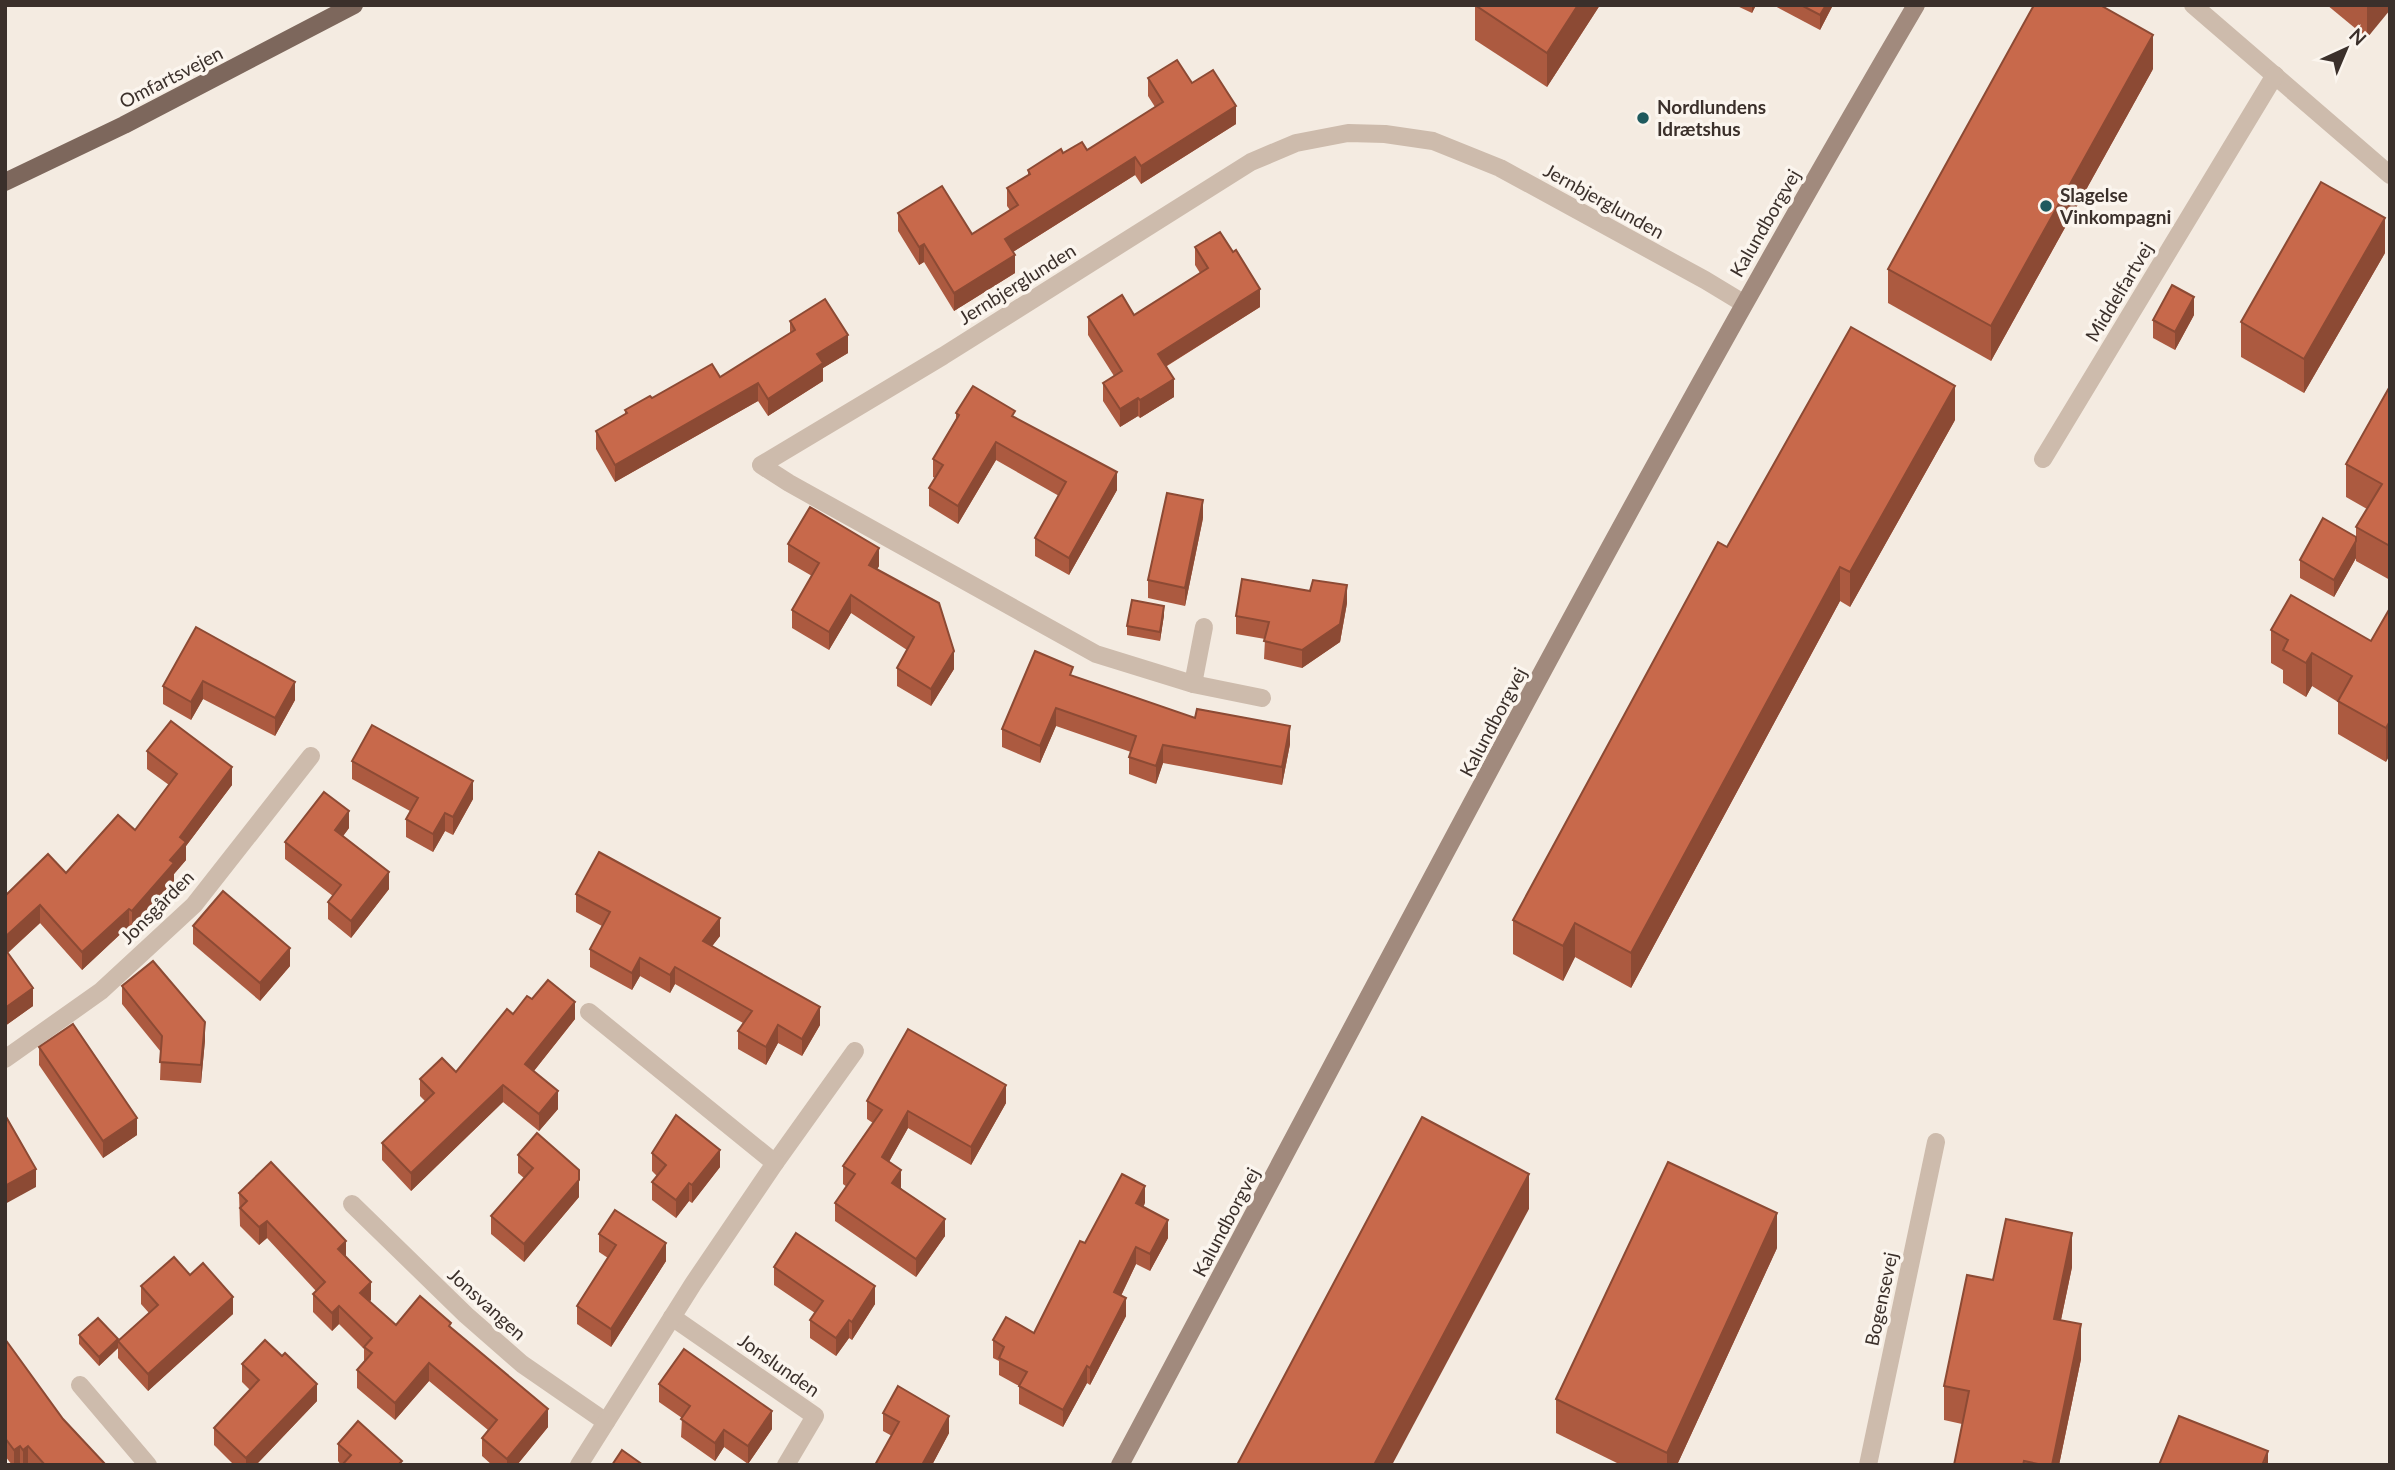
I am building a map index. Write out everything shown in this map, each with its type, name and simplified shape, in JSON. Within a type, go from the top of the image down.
[{"type":"main road","name":"Omfartsvejen","points":[[5,182],[124,125],[354,5]]},
{"type":"street","name":"Kalundborgvej","points":[[1120,1465],[1669,436],[1916,5]]},
{"type":"street","points":[[2193,5],[2390,175]]},
{"type":"street","name":"Middelfartvej","points":[[2043,459],[2275,75]]},
{"type":"street","name":"Jernbjerglunden","points":[[1262,698],[1194,684],[1096,654],[800,490],[761,465],[943,356],[1251,162],[1296,143],[1348,133],[1385,134],[1433,141],[1500,168],[1743,303]]},
{"type":"street","points":[[1194,684],[1205,627]]},
{"type":"street","name":"Jonsgården","points":[[5,1059],[101,991],[194,905],[311,756]]},
{"type":"street","points":[[589,1012],[775,1163]]},
{"type":"street","points":[[579,1465],[672,1317],[775,1163],[855,1051]]},
{"type":"street","name":"Bogensevej","points":[[1868,1465],[1936,1142]]},
{"type":"street","name":"Jonsvangen","points":[[352,1204],[466,1315],[522,1364],[606,1422]]},
{"type":"street","name":"Jonslunden","points":[[672,1317],[815,1416],[786,1465]]},
{"type":"street","points":[[80,1385],[148,1465]]},
{"type":"building","points":[[1475,5],[1578,5],[1547,53]]},
{"type":"building","points":[[1801,5],[1826,5],[1820,15]]},
{"type":"building","points":[[2034,5],[2100,5],[2153,35],[1991,326],[1888,269]]},
{"type":"building","points":[[1177,60],[1192,83],[1213,70],[1236,106],[1141,166],[1135,157],[1005,239],[1015,255],[954,293],[924,244],[919,247],[898,213],[942,186],[972,234],[1018,205],[1007,188],[1030,174],[1028,170],[1061,149],[1063,153],[1082,142],[1087,150],[1163,102],[1148,78]]},
{"type":"building","points":[[2321,182],[2385,218],[2304,359],[2241,322]]},
{"type":"building","points":[[1220,232],[1233,252],[1236,250],[1260,289],[1158,354],[1174,379],[1120,409],[1103,383],[1122,371],[1088,317],[1122,295],[1134,315],[1208,268],[1195,247]]},
{"type":"building","points":[[2172,285],[2194,297],[2175,332],[2153,320]]},
{"type":"building","points":[[825,299],[848,335],[817,354],[823,363],[768,399],[758,383],[615,465],[596,431],[627,413],[625,410],[712,364],[720,377],[795,330],[790,321]]},
{"type":"building","points":[[1851,327],[1955,386],[1850,572],[1840,567],[1631,953],[1575,923],[1563,946],[1513,920],[1718,542],[1727,547]]},
{"type":"building","points":[[973,386],[1015,411],[1012,416],[1117,472],[1069,558],[1035,538],[1066,482],[996,442],[958,506],[929,488],[943,465],[933,459]]},
{"type":"building","points":[[2390,386],[2390,546],[2356,527],[2382,484],[2346,464]]},
{"type":"building","points":[[1167,493],[1203,500],[1185,588],[1148,580]]},
{"type":"building","points":[[810,507],[879,548],[869,565],[939,603],[954,651],[931,689],[897,668],[914,637],[851,595],[829,632],[792,610],[819,563],[788,544]]},
{"type":"building","points":[[2323,518],[2356,537],[2334,580],[2300,560]]},
{"type":"building","points":[[1242,579],[1310,591],[1313,580],[1347,585],[1340,624],[1302,650],[1264,641],[1269,622],[1236,616]]},
{"type":"building","points":[[2291,595],[2371,641],[2390,608],[2390,721],[2386,728],[2338,701],[2352,676],[2312,653],[2306,663],[2283,650],[2288,640],[2271,630]]},
{"type":"building","points":[[1132,600],[1164,606],[1160,632],[1127,626]]},
{"type":"building","points":[[196,627],[295,682],[275,718],[203,681],[191,702],[163,686]]},
{"type":"building","points":[[1035,651],[1073,667],[1070,675],[1195,718],[1197,709],[1290,726],[1282,767],[1163,745],[1156,766],[1129,757],[1136,736],[1056,708],[1040,746],[1002,729]]},
{"type":"building","points":[[171,721],[232,767],[180,837],[186,842],[170,860],[174,863],[132,911],[129,909],[82,952],[40,905],[5,937],[5,896],[48,854],[66,873],[118,815],[135,830],[177,774],[147,751]]},
{"type":"building","points":[[372,725],[473,781],[453,817],[445,813],[433,834],[406,819],[418,798],[352,761]]},
{"type":"building","points":[[324,792],[349,811],[335,830],[389,872],[351,921],[328,902],[341,885],[285,842]]},
{"type":"building","points":[[599,852],[720,918],[703,941],[820,1007],[802,1039],[778,1025],[766,1047],[738,1031],[752,1011],[675,967],[670,975],[640,958],[632,973],[590,949],[610,912],[576,894]]},
{"type":"building","points":[[223,891],[290,948],[260,983],[193,926]]},
{"type":"building","points":[[5,949],[33,988],[5,1008]]},
{"type":"building","points":[[153,961],[205,1022],[201,1065],[160,1062],[162,1036],[122,986]]},
{"type":"building","points":[[548,980],[575,1002],[525,1064],[558,1091],[539,1114],[503,1085],[411,1173],[382,1143],[434,1093],[420,1079],[442,1058],[456,1072],[507,1009],[513,1014],[527,996],[532,999]]},
{"type":"building","points":[[73,1024],[137,1118],[103,1141],[39,1047]]},
{"type":"building","points":[[908,1029],[1006,1085],[971,1147],[908,1111],[882,1157],[901,1170],[892,1183],[945,1219],[916,1259],[835,1203],[855,1174],[843,1166],[882,1110],[867,1101]]},
{"type":"building","points":[[5,1115],[36,1169],[5,1186]]},
{"type":"building","points":[[676,1115],[720,1150],[692,1185],[689,1183],[676,1200],[652,1182],[666,1165],[652,1153]]},
{"type":"building","points":[[1422,1117],[1529,1174],[1374,1465],[1237,1465]]},
{"type":"building","points":[[537,1133],[579,1170],[579,1180],[524,1244],[491,1216],[533,1168],[518,1155]]},
{"type":"building","points":[[271,1162],[346,1241],[338,1249],[371,1282],[360,1293],[396,1325],[420,1296],[451,1323],[449,1326],[548,1409],[507,1459],[482,1438],[497,1420],[429,1363],[395,1403],[357,1370],[372,1353],[364,1347],[372,1338],[339,1306],[332,1313],[313,1294],[325,1282],[267,1221],[259,1227],[240,1208],[247,1201],[239,1193]]},
{"type":"building","points":[[1668,1162],[1777,1213],[1667,1453],[1556,1399]]},
{"type":"building","points":[[1122,1174],[1145,1186],[1136,1203],[1168,1220],[1150,1254],[1136,1247],[1114,1292],[1126,1298],[1090,1368],[1087,1366],[1063,1410],[1019,1386],[1027,1372],[999,1358],[1004,1347],[993,1340],[1006,1317],[1034,1333],[1080,1241],[1085,1243]]},
{"type":"building","points":[[615,1210],[666,1243],[611,1329],[577,1306],[616,1245],[599,1234]]},
{"type":"building","points":[[2006,1219],[2072,1233],[2054,1319],[2081,1324],[2052,1465],[2024,1461],[2023,1465],[1954,1465],[1969,1391],[1944,1386],[1967,1275],[1993,1280]]},
{"type":"building","points":[[796,1233],[875,1286],[852,1322],[849,1320],[836,1338],[810,1320],[823,1301],[774,1267]]},
{"type":"building","points":[[174,1257],[190,1275],[203,1263],[233,1297],[148,1374],[118,1341],[158,1305],[141,1286]]},
{"type":"building","points":[[98,1318],[118,1339],[99,1357],[79,1335]]},
{"type":"building","points":[[5,1339],[63,1419],[106,1465],[45,1465],[28,1446],[23,1450],[20,1446],[14,1450],[5,1438]]},
{"type":"building","points":[[265,1340],[282,1356],[285,1353],[317,1384],[246,1458],[214,1428],[259,1380],[242,1364]]},
{"type":"building","points":[[684,1349],[772,1411],[748,1446],[724,1430],[715,1443],[681,1419],[690,1406],[659,1384]]},
{"type":"building","points":[[898,1386],[949,1416],[922,1465],[875,1465],[899,1422],[883,1413]]},
{"type":"building","points":[[2179,1416],[2268,1451],[2263,1463],[2267,1465],[2159,1465]]},
{"type":"building","points":[[358,1421],[402,1461],[398,1465],[342,1465],[351,1455],[338,1444]]},
{"type":"building","points":[[622,1450],[643,1465],[612,1465]]},
{"type":"place","name":"Nordlundens Idrætshus","points":[[1643,118]]},
{"type":"place","name":"Slagelse Vinkompagni","points":[[2046,206]]}]
